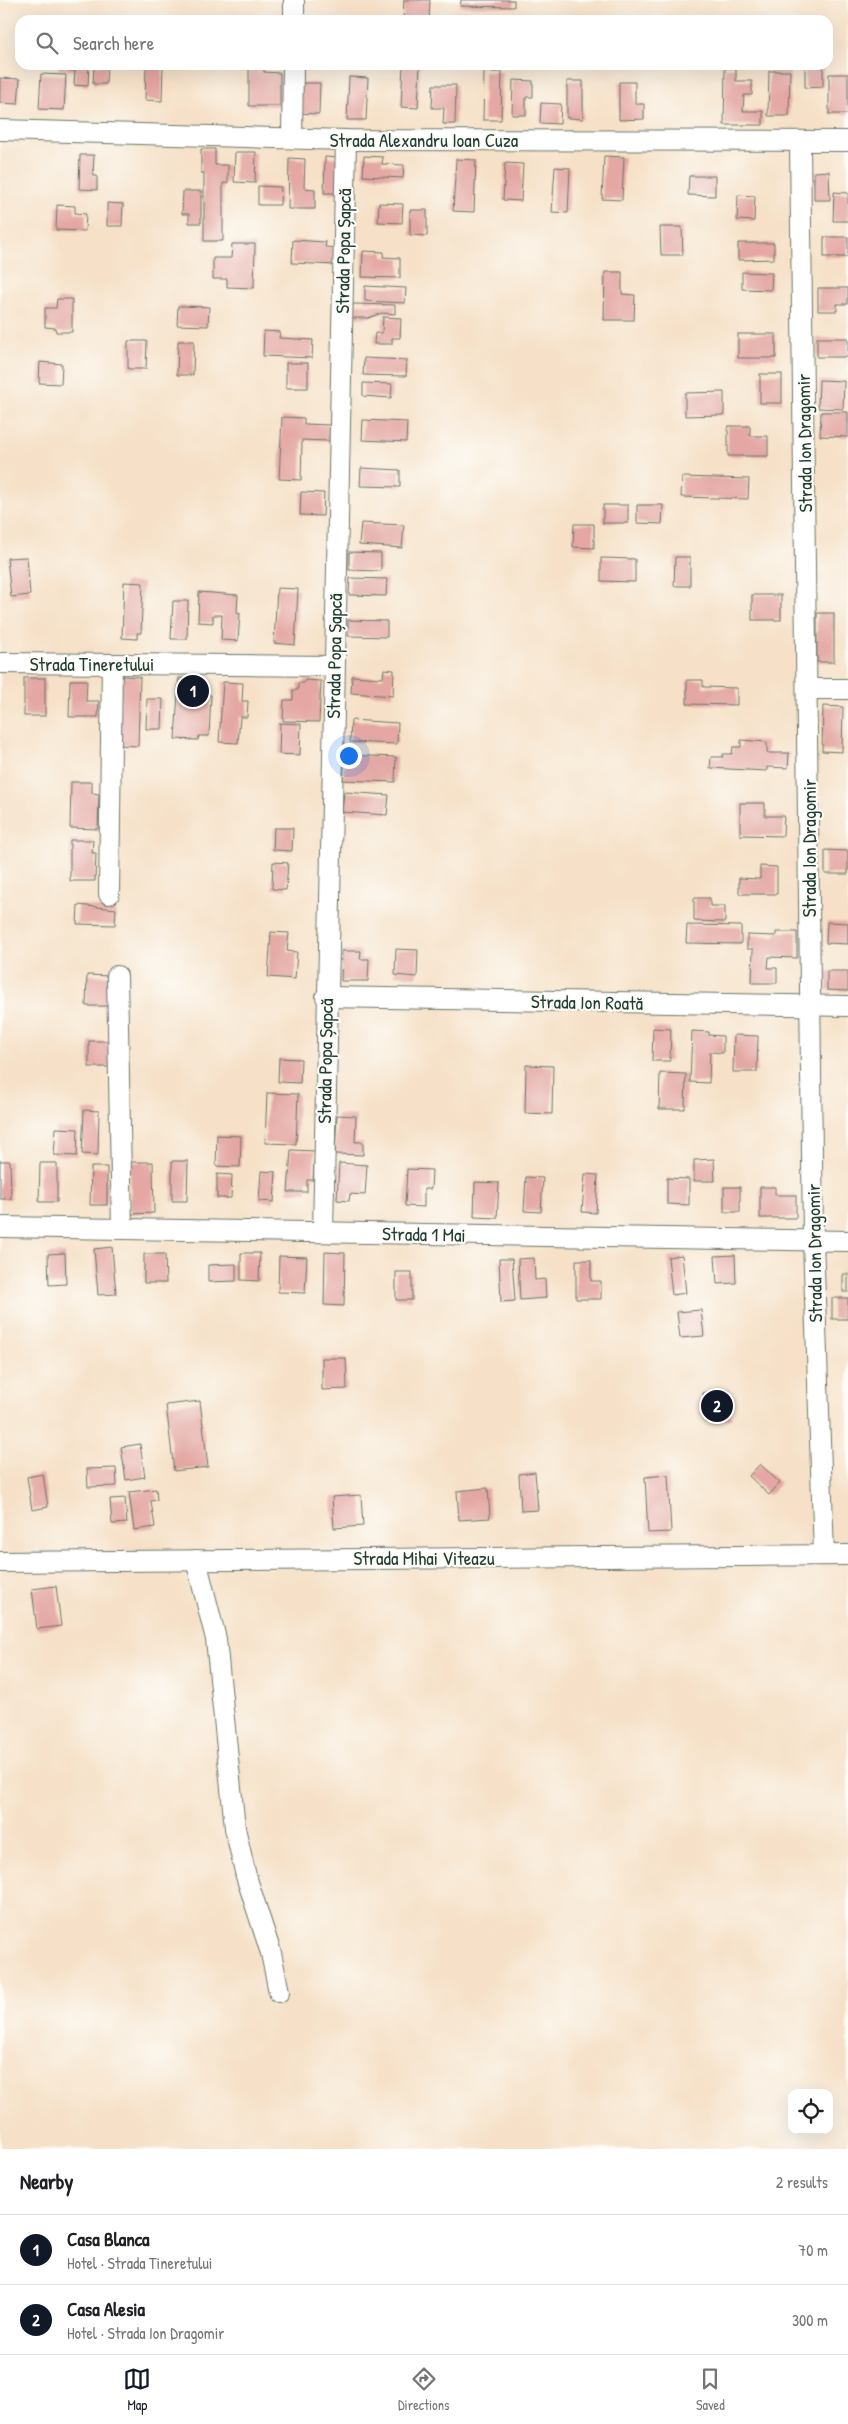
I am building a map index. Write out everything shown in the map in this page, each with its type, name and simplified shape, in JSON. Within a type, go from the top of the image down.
[{"type":"street","points":[[294,0],[294,15]]},
{"type":"street","points":[[292,138],[293,70]]},
{"type":"street","name":"Strada Alexandru Ioan Cuza","points":[[0,130],[346,140],[848,141]]},
{"type":"street","name":"Strada Popa Șapcă","points":[[323,1232],[326,997],[346,140]]},
{"type":"street","name":"Strada Ion Dragomir","points":[[800,142],[813,1241],[824,1554]]},
{"type":"street","name":"Strada Tineretului","points":[[0,663],[334,666]]},
{"type":"street","points":[[109,894],[112,664]]},
{"type":"street","points":[[807,689],[848,689]]},
{"type":"street","points":[[117,976],[122,1229]]},
{"type":"street","name":"Strada Ion Roată","points":[[326,997],[848,1006]]},
{"type":"street","name":"Strada 1 Mai","points":[[0,1228],[848,1241]]},
{"type":"street","name":"Strada Mihai Viteazu","points":[[0,1562],[848,1554]]},
{"type":"street","points":[[196,1560],[216,1639],[235,1828],[246,1876],[271,1953],[279,1992]]},
{"type":"building","points":[[404,0],[430,0],[429,15],[403,15]]},
{"type":"building","points":[[461,0],[514,0],[514,7],[460,6]]},
{"type":"building","points":[[58,70],[89,70],[88,86],[74,85],[75,71]]},
{"type":"building","points":[[94,70],[107,70],[106,84],[93,84]]},
{"type":"building","points":[[146,70],[163,70],[162,101],[145,100]]},
{"type":"building","points":[[249,70],[280,73],[280,106],[249,106]]},
{"type":"building","points":[[403,70],[420,70],[418,108],[401,107]]},
{"type":"building","points":[[725,70],[736,70],[736,81],[752,81],[752,95],[744,95],[743,111],[763,111],[763,125],[724,125]]},
{"type":"building","points":[[805,70],[823,70],[823,87],[805,88]]},
{"type":"building","points":[[769,71],[790,71],[789,116],[768,116]]},
{"type":"building","points":[[484,72],[502,72],[501,120],[483,120]]},
{"type":"building","points":[[41,74],[66,75],[64,110],[39,109]]},
{"type":"building","points":[[829,74],[848,74],[848,114],[829,114]]},
{"type":"building","points":[[349,77],[368,78],[366,120],[347,120]]},
{"type":"building","points":[[0,78],[20,79],[18,104],[0,103]]},
{"type":"building","points":[[513,80],[533,81],[533,97],[526,97],[526,115],[512,115]]},
{"type":"building","points":[[567,81],[583,81],[583,119],[567,118]]},
{"type":"building","points":[[619,82],[635,82],[635,104],[644,104],[644,119],[619,120]]},
{"type":"building","points":[[296,83],[320,83],[319,114],[296,113]]},
{"type":"building","points":[[433,85],[456,85],[455,124],[443,124],[444,108],[432,108]]},
{"type":"building","points":[[541,103],[561,104],[560,124],[540,123]]},
{"type":"building","points":[[201,149],[215,149],[215,165],[228,165],[228,183],[223,183],[223,241],[204,241],[204,173],[201,173]]},
{"type":"building","points":[[235,152],[256,152],[255,183],[234,182]]},
{"type":"building","points":[[80,155],[94,155],[93,176],[97,176],[97,190],[79,189]]},
{"type":"building","points":[[364,156],[383,157],[382,164],[404,165],[403,178],[363,176]]},
{"type":"building","points":[[604,156],[624,157],[622,200],[602,199]]},
{"type":"building","points":[[325,157],[339,158],[339,193],[324,193]]},
{"type":"building","points":[[289,158],[305,159],[304,188],[315,189],[315,209],[288,209]]},
{"type":"building","points":[[456,159],[476,160],[474,212],[453,211]]},
{"type":"building","points":[[505,163],[523,164],[521,201],[503,200]]},
{"type":"building","points":[[555,167],[570,168],[568,213],[552,212]]},
{"type":"building","points":[[829,171],[830,200],[814,200],[814,172]]},
{"type":"building","points":[[689,176],[715,176],[715,196],[688,195]]},
{"type":"building","points":[[258,186],[281,187],[280,205],[258,205]]},
{"type":"building","points":[[183,191],[201,191],[201,223],[189,223],[189,214],[182,214]]},
{"type":"building","points":[[834,192],[848,193],[848,221],[833,221]]},
{"type":"building","points":[[738,195],[755,196],[754,221],[737,220]]},
{"type":"building","points":[[107,203],[123,204],[122,226],[107,226]]},
{"type":"building","points":[[379,203],[403,204],[402,223],[378,222]]},
{"type":"building","points":[[57,205],[75,206],[75,213],[86,214],[85,231],[56,230]]},
{"type":"building","points":[[410,210],[427,210],[427,236],[410,235]]},
{"type":"building","points":[[660,227],[682,227],[683,255],[661,255]]},
{"type":"building","points":[[824,237],[848,237],[848,257],[824,257]]},
{"type":"building","points":[[293,240],[326,242],[325,247],[337,248],[336,265],[292,263]]},
{"type":"building","points":[[738,243],[774,243],[774,259],[738,260]]},
{"type":"building","points":[[232,244],[255,244],[254,288],[227,287],[227,279],[213,279],[213,258],[231,258]]},
{"type":"building","points":[[363,251],[384,252],[383,257],[400,258],[400,278],[362,277]]},
{"type":"building","points":[[605,272],[622,272],[622,294],[635,295],[634,320],[604,320]]},
{"type":"building","points":[[742,272],[772,273],[771,290],[742,289]]},
{"type":"building","points":[[365,286],[406,288],[405,303],[365,301]]},
{"type":"building","points":[[818,288],[848,288],[848,304],[837,304],[837,311],[818,311]]},
{"type":"building","points":[[57,299],[72,299],[72,332],[56,332],[55,328],[45,327],[45,308],[56,308]]},
{"type":"building","points":[[353,304],[395,305],[395,314],[382,313],[368,318],[352,318]]},
{"type":"building","points":[[178,306],[209,307],[208,326],[177,325]]},
{"type":"building","points":[[383,317],[401,318],[400,338],[392,338],[392,344],[374,344],[375,333],[382,333]]},
{"type":"building","points":[[264,331],[280,332],[279,338],[313,340],[312,358],[263,356]]},
{"type":"building","points":[[738,334],[776,334],[776,358],[738,358]]},
{"type":"building","points":[[817,338],[848,338],[848,357],[817,357]]},
{"type":"building","points":[[128,341],[147,341],[146,369],[128,369]]},
{"type":"building","points":[[178,341],[194,341],[193,375],[177,375]]},
{"type":"building","points":[[364,358],[407,360],[406,376],[363,375]]},
{"type":"building","points":[[40,362],[62,364],[61,384],[39,383]]},
{"type":"building","points":[[286,363],[308,363],[308,388],[286,388]]},
{"type":"building","points":[[760,374],[782,374],[782,403],[760,403]]},
{"type":"building","points":[[819,380],[844,381],[843,409],[818,408]]},
{"type":"building","points":[[363,383],[392,384],[391,398],[363,396]]},
{"type":"building","points":[[724,392],[724,415],[685,416],[685,393]]},
{"type":"building","points":[[821,412],[848,412],[848,437],[820,436]]},
{"type":"building","points":[[282,417],[304,418],[304,424],[330,425],[329,441],[302,440],[301,480],[279,479]]},
{"type":"building","points":[[363,420],[407,422],[406,442],[362,440]]},
{"type":"building","points":[[728,426],[750,426],[750,436],[768,436],[768,456],[728,456]]},
{"type":"building","points":[[361,468],[400,470],[400,487],[360,486]]},
{"type":"building","points":[[682,477],[749,479],[748,499],[681,497]]},
{"type":"building","points":[[301,492],[324,493],[323,516],[300,515]]},
{"type":"building","points":[[603,505],[628,505],[628,523],[603,523]]},
{"type":"building","points":[[637,505],[663,505],[662,524],[637,523]]},
{"type":"building","points":[[361,523],[404,525],[402,548],[359,545]]},
{"type":"building","points":[[574,524],[594,524],[594,548],[573,547]]},
{"type":"building","points":[[349,552],[381,553],[381,571],[349,570]]},
{"type":"building","points":[[27,557],[30,595],[11,597],[7,558]]},
{"type":"building","points":[[675,557],[690,557],[690,586],[674,586]]},
{"type":"building","points":[[601,558],[635,559],[635,582],[601,581]]},
{"type":"building","points":[[350,578],[387,579],[386,596],[349,595]]},
{"type":"building","points":[[124,582],[143,583],[141,633],[137,633],[137,639],[122,638]]},
{"type":"building","points":[[277,588],[298,589],[295,645],[274,643]]},
{"type":"building","points":[[199,592],[238,595],[237,612],[240,613],[238,641],[221,640],[222,615],[213,615],[213,623],[198,622]]},
{"type":"building","points":[[752,595],[781,595],[781,620],[752,620]]},
{"type":"building","points":[[173,601],[188,601],[187,639],[171,639]]},
{"type":"building","points":[[817,613],[834,613],[834,662],[817,662]]},
{"type":"building","points":[[348,620],[387,621],[387,637],[348,636]]},
{"type":"building","points":[[384,669],[394,670],[393,696],[351,693],[352,676],[383,678]]},
{"type":"building","points":[[121,676],[140,677],[138,746],[119,745]]},
{"type":"building","points":[[24,678],[45,678],[45,716],[24,716]]},
{"type":"building","points":[[179,678],[202,679],[201,694],[211,695],[209,736],[199,736],[198,740],[175,739]]},
{"type":"building","points":[[70,680],[87,680],[86,701],[99,701],[98,717],[69,717]]},
{"type":"building","points":[[305,680],[321,681],[319,722],[283,721],[284,700],[293,700],[293,690],[298,690],[298,683],[304,683]]},
{"type":"building","points":[[687,680],[703,680],[703,687],[737,688],[737,705],[687,704]]},
{"type":"building","points":[[223,682],[243,683],[242,701],[248,701],[247,717],[240,717],[238,743],[219,742]]},
{"type":"building","points":[[147,699],[163,699],[162,729],[146,729]]},
{"type":"building","points":[[823,706],[843,707],[842,752],[822,751]]},
{"type":"building","points":[[351,720],[398,723],[397,744],[350,742]]},
{"type":"building","points":[[280,723],[301,724],[300,755],[279,754]]},
{"type":"building","points":[[741,740],[767,742],[767,753],[789,753],[788,768],[767,767],[767,771],[710,768],[711,757],[723,757],[723,754],[732,754],[733,747],[741,747]]},
{"type":"building","points":[[345,755],[396,757],[395,782],[343,780]]},
{"type":"building","points":[[71,782],[92,782],[92,793],[99,794],[98,829],[70,828]]},
{"type":"building","points":[[344,792],[389,795],[387,815],[342,812]]},
{"type":"building","points":[[740,803],[765,803],[765,816],[784,816],[783,836],[740,835]]},
{"type":"building","points":[[274,828],[293,828],[292,851],[273,850]]},
{"type":"building","points":[[70,840],[93,840],[92,853],[96,853],[95,881],[70,881]]},
{"type":"building","points":[[825,850],[848,851],[848,874],[825,874]]},
{"type":"building","points":[[273,862],[288,863],[286,890],[272,889]]},
{"type":"building","points":[[760,866],[777,867],[777,894],[739,894],[739,878],[760,879]]},
{"type":"building","points":[[694,898],[710,898],[710,906],[725,906],[725,922],[694,921]]},
{"type":"building","points":[[78,905],[116,909],[115,925],[77,924]]},
{"type":"building","points":[[827,922],[848,923],[848,944],[826,943]]},
{"type":"building","points":[[687,925],[741,926],[741,944],[686,943]]},
{"type":"building","points":[[271,932],[289,933],[287,951],[297,952],[295,979],[268,977]]},
{"type":"building","points":[[776,932],[797,932],[797,958],[769,957],[768,968],[777,968],[777,983],[752,983],[753,949],[747,949],[747,935],[776,936]]},
{"type":"building","points":[[396,949],[418,950],[417,977],[395,975]]},
{"type":"building","points":[[342,951],[361,951],[360,959],[369,959],[368,981],[341,981]]},
{"type":"building","points":[[827,971],[848,971],[848,991],[827,990]]},
{"type":"building","points":[[87,975],[110,976],[110,1006],[86,1006]]},
{"type":"building","points":[[653,1028],[671,1029],[670,1061],[652,1061]]},
{"type":"building","points":[[692,1031],[709,1032],[709,1035],[723,1036],[723,1053],[710,1052],[709,1083],[690,1082]]},
{"type":"building","points":[[734,1035],[758,1036],[757,1072],[733,1072]]},
{"type":"building","points":[[89,1041],[113,1041],[113,1067],[89,1067]]},
{"type":"building","points":[[279,1058],[301,1059],[300,1083],[278,1082]]},
{"type":"building","points":[[526,1065],[553,1066],[552,1114],[525,1113]]},
{"type":"building","points":[[660,1073],[686,1074],[685,1109],[659,1109]]},
{"type":"building","points":[[267,1093],[298,1094],[296,1144],[265,1143]]},
{"type":"building","points":[[84,1110],[99,1111],[98,1155],[82,1154]]},
{"type":"building","points":[[337,1115],[356,1116],[355,1142],[363,1142],[363,1155],[335,1154]]},
{"type":"building","points":[[56,1128],[78,1129],[77,1156],[54,1155]]},
{"type":"building","points":[[217,1135],[241,1136],[240,1167],[216,1166]]},
{"type":"building","points":[[291,1150],[315,1151],[313,1180],[307,1180],[307,1192],[288,1192]]},
{"type":"building","points":[[714,1159],[715,1181],[694,1181],[694,1160]]},
{"type":"building","points":[[0,1161],[10,1161],[11,1199],[0,1199]]},
{"type":"building","points":[[172,1161],[188,1161],[187,1201],[172,1201]]},
{"type":"building","points":[[130,1162],[153,1162],[154,1213],[131,1214]]},
{"type":"building","points":[[40,1163],[57,1163],[57,1202],[39,1202]]},
{"type":"building","points":[[339,1163],[367,1165],[365,1195],[350,1194],[349,1201],[337,1200]]},
{"type":"building","points":[[91,1167],[107,1167],[107,1205],[90,1205]]},
{"type":"building","points":[[407,1169],[432,1170],[431,1189],[424,1189],[424,1207],[405,1206]]},
{"type":"building","points":[[261,1171],[276,1172],[274,1202],[259,1201]]},
{"type":"building","points":[[217,1174],[232,1175],[231,1198],[217,1198]]},
{"type":"building","points":[[585,1174],[598,1175],[596,1213],[582,1212]]},
{"type":"building","points":[[526,1177],[543,1178],[541,1212],[524,1211]]},
{"type":"building","points":[[667,1178],[689,1179],[689,1205],[667,1204]]},
{"type":"building","points":[[475,1182],[499,1183],[497,1218],[474,1217]]},
{"type":"building","points":[[724,1187],[740,1187],[740,1212],[724,1212]]},
{"type":"building","points":[[760,1187],[775,1187],[775,1195],[796,1195],[796,1218],[760,1218]]},
{"type":"building","points":[[112,1247],[116,1294],[98,1295],[94,1249]]},
{"type":"building","points":[[325,1252],[345,1253],[344,1306],[324,1305]]},
{"type":"building","points":[[65,1253],[66,1284],[49,1285],[48,1254]]},
{"type":"building","points":[[241,1253],[260,1253],[259,1281],[241,1280]]},
{"type":"building","points":[[144,1254],[165,1254],[166,1283],[144,1283]]},
{"type":"building","points":[[682,1255],[686,1293],[672,1295],[668,1257]]},
{"type":"building","points":[[735,1255],[736,1283],[717,1284],[715,1256]]},
{"type":"building","points":[[279,1256],[307,1257],[305,1293],[278,1292]]},
{"type":"building","points":[[534,1258],[535,1280],[545,1279],[546,1298],[520,1300],[518,1259]]},
{"type":"building","points":[[499,1259],[512,1259],[515,1301],[501,1302]]},
{"type":"building","points":[[576,1260],[591,1260],[591,1281],[601,1281],[601,1299],[576,1299]]},
{"type":"building","points":[[236,1264],[236,1281],[208,1282],[208,1265]]},
{"type":"building","points":[[396,1272],[412,1272],[412,1300],[396,1300]]},
{"type":"building","points":[[843,1274],[848,1274],[848,1292],[843,1292]]},
{"type":"building","points":[[832,1298],[848,1298],[848,1319],[832,1319]]},
{"type":"building","points":[[701,1310],[704,1336],[680,1338],[677,1312]]},
{"type":"building","points":[[322,1358],[346,1358],[347,1389],[322,1390]]},
{"type":"building","points":[[729,1390],[731,1419],[706,1422],[703,1393]]},
{"type":"building","points":[[200,1401],[208,1467],[174,1471],[166,1405]]},
{"type":"building","points":[[140,1444],[145,1477],[126,1480],[121,1447]]},
{"type":"building","points":[[760,1464],[780,1483],[769,1495],[749,1476]]},
{"type":"building","points":[[116,1468],[117,1486],[88,1487],[87,1469]]},
{"type":"building","points":[[535,1472],[538,1510],[521,1511],[519,1474]]},
{"type":"building","points":[[43,1474],[48,1507],[32,1510],[27,1477]]},
{"type":"building","points":[[668,1475],[671,1532],[648,1533],[645,1477]]},
{"type":"building","points":[[488,1488],[490,1518],[459,1520],[457,1491]]},
{"type":"building","points":[[156,1489],[157,1500],[151,1501],[155,1527],[134,1530],[129,1492]]},
{"type":"building","points":[[361,1495],[363,1526],[334,1528],[332,1497]]},
{"type":"building","points":[[125,1498],[127,1523],[112,1524],[110,1499]]},
{"type":"building","points":[[56,1586],[61,1626],[37,1629],[32,1589]]},
{"type":"place","name":"Casa Blanca","points":[[193,691]]},
{"type":"place","name":"Casa Alesia","points":[[717,1406]]}]
